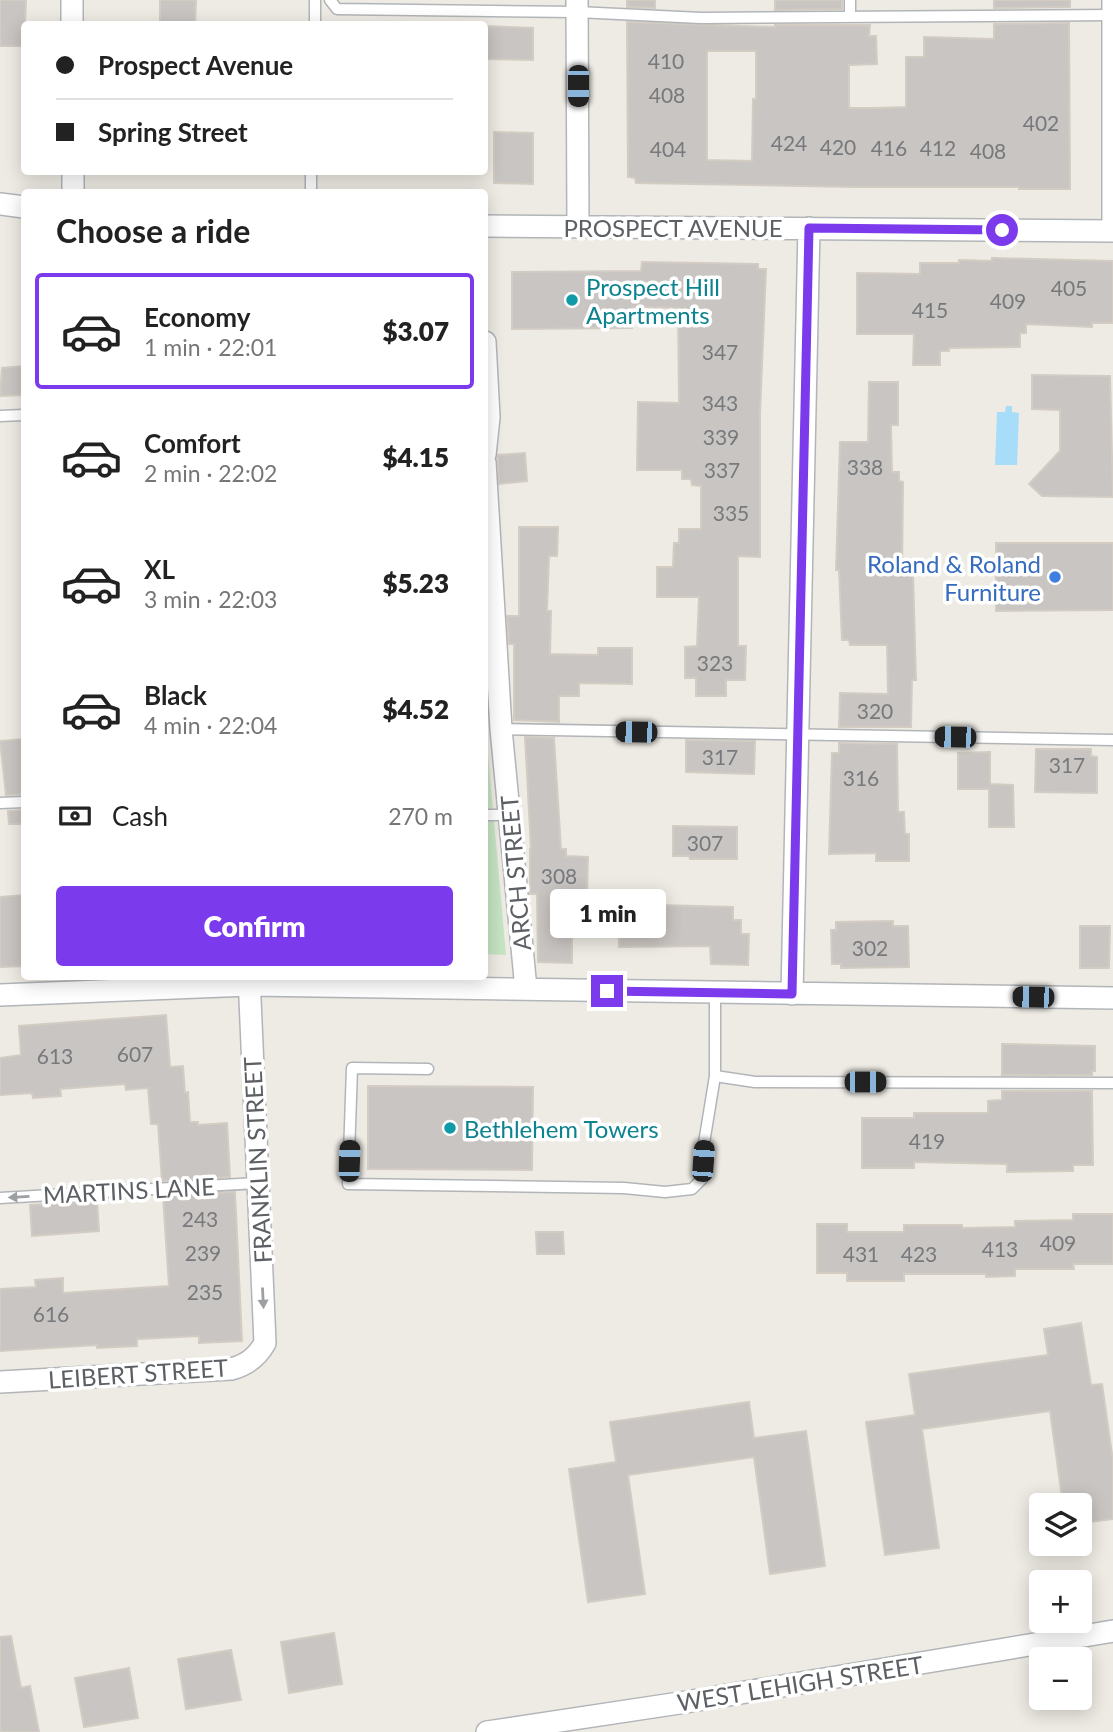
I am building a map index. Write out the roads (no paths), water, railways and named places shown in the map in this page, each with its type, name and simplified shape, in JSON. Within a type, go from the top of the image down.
[{"type":"street","points":[[72,0],[72,21]]},
{"type":"street","points":[[1113,0],[1113,231]]},
{"type":"street","points":[[577,6],[578,226]]},
{"type":"street","points":[[0,204],[21,207]]},
{"type":"street","name":"PROSPECT AVENUE","points":[[488,226],[1113,231]]},
{"type":"street","points":[[792,994],[809,228]]},
{"type":"street","points":[[488,398],[488,426]]},
{"type":"street","name":"ARCH STREET","points":[[488,512],[501,729],[526,989]]},
{"type":"street","points":[[0,995],[249,981],[526,989],[1113,999]]},
{"type":"street","name":"FRANKLIN STREET","points":[[249,981],[265,1343]]},
{"type":"street","name":"LEIBERT STREET","points":[[0,1382],[231,1368],[243,1366],[259,1354],[265,1343]]},
{"type":"street","name":"WEST LEHIGH STREET","points":[[487,1732],[1113,1631]]},
{"type":"lane","points":[[314,21],[315,0]]},
{"type":"lane","points":[[330,0],[337,9],[577,6],[701,18],[1113,15]]},
{"type":"lane","points":[[850,0],[850,15]]},
{"type":"lane","points":[[0,416],[21,415]]},
{"type":"lane","points":[[501,729],[1113,740]]},
{"type":"lane","points":[[0,803],[21,802]]},
{"type":"lane","points":[[488,815],[509,815]]},
{"type":"lane","points":[[428,1069],[352,1069],[348,1184],[624,1188],[665,1192],[692,1189],[702,1179],[704,1143],[715,1076],[715,992]]},
{"type":"lane","points":[[715,1076],[755,1082],[1113,1083]]},
{"type":"lane","name":"MARTINS LANE","points":[[0,1198],[258,1183]]},
{"type":"water","points":[[1006,406],[1012,406],[1012,412],[1019,413],[1017,465],[995,465],[997,412],[1005,412]]},
{"type":"place","name":"Prospect Hill Apartments","points":[[572,300]]},
{"type":"place","name":"Roland & Roland Furniture","points":[[1055,577]]},
{"type":"place","name":"Bethlehem Towers","points":[[450,1128]]}]
